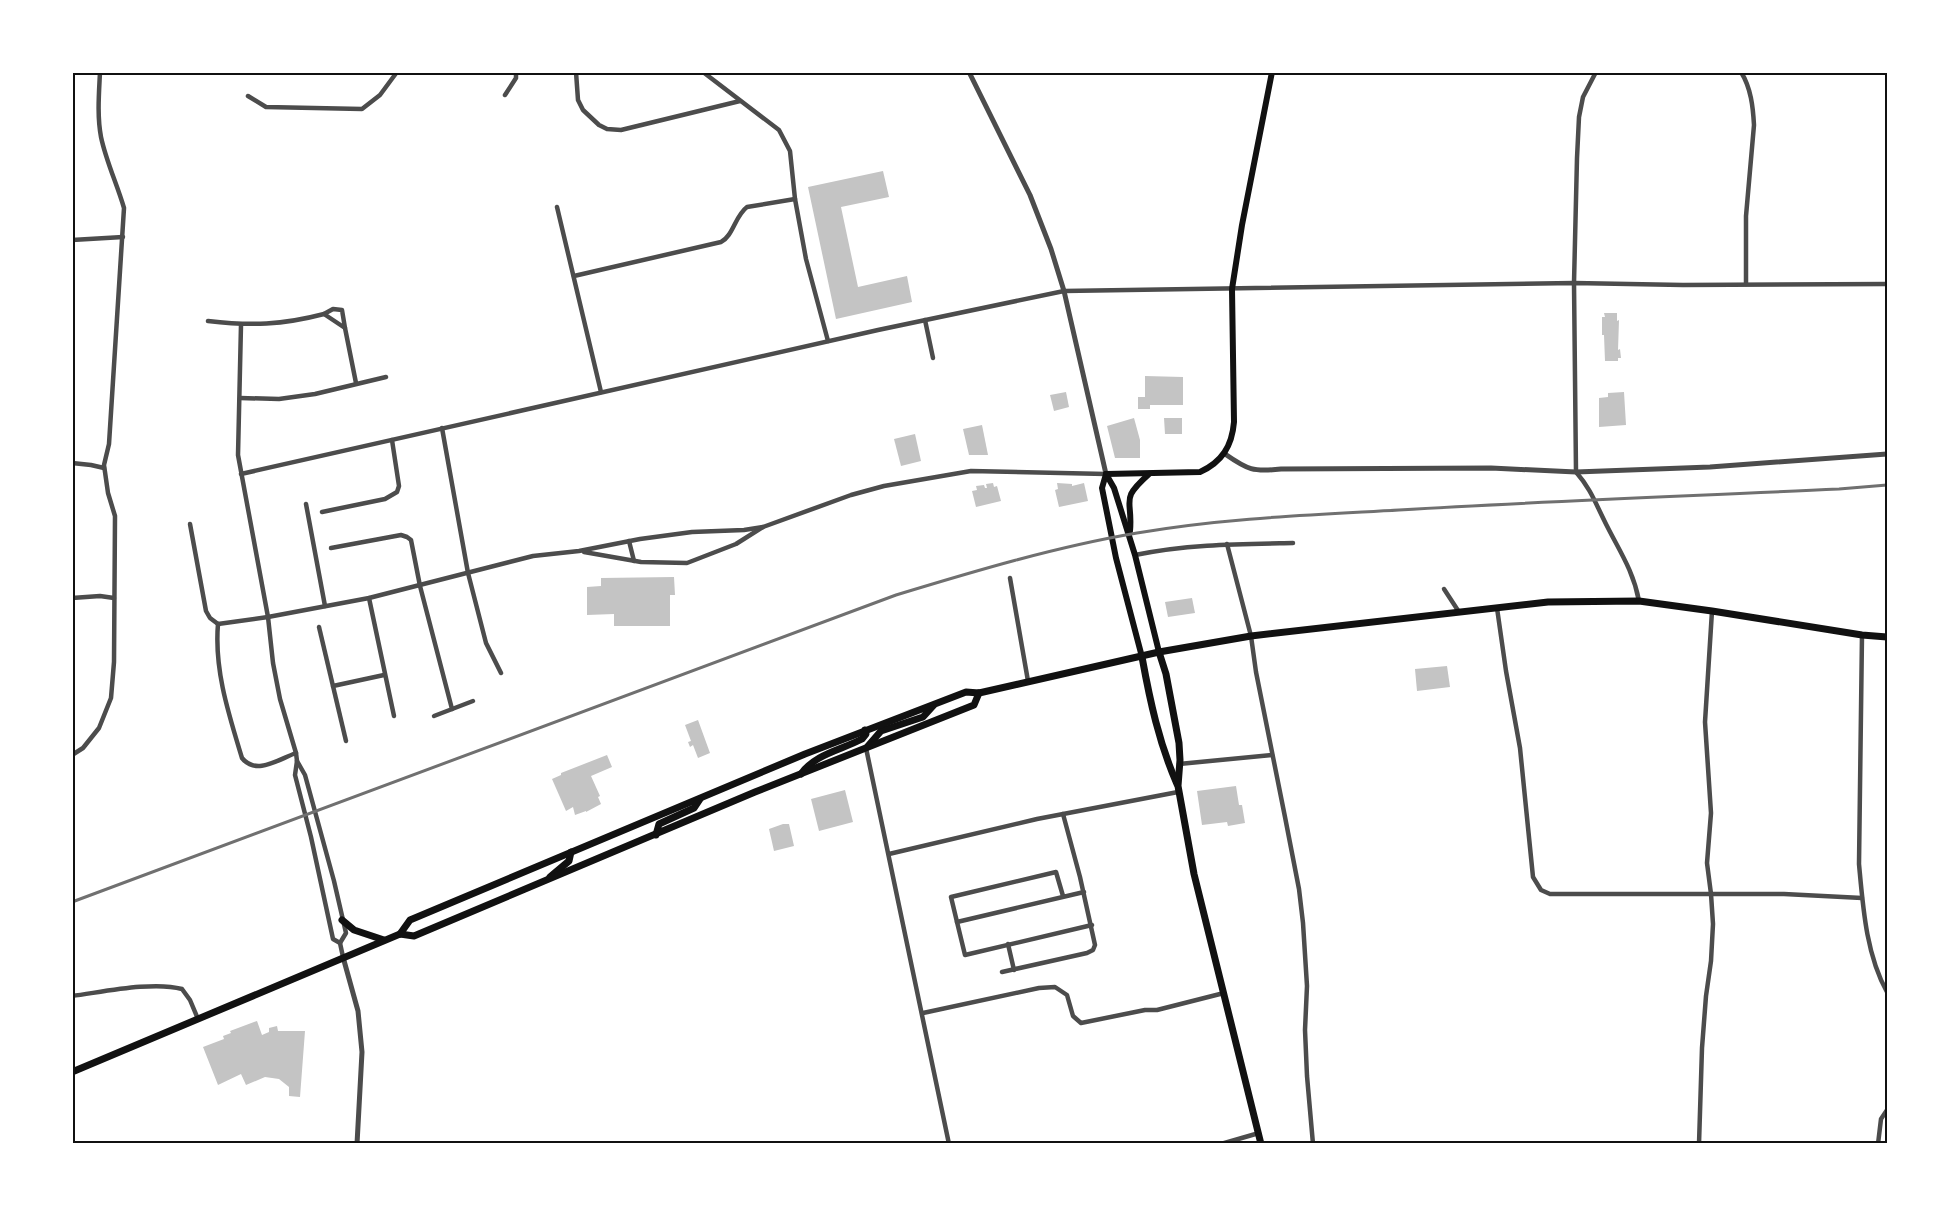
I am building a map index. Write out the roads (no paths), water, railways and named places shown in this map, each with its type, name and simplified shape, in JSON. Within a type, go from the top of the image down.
[{"type":"main road","points":[[1106,474],[1200,472],[1210,468],[1225,454],[1231,443],[1234,422],[1232,289],[1272,72]]},
{"type":"main road","points":[[1106,474],[1114,488],[1129,535],[1166,674],[1180,751],[1178,789]]},
{"type":"main road","points":[[1106,474],[1102,488],[1125,596],[1142,657],[1156,725],[1164,754],[1178,789],[1194,874],[1261,1144]]},
{"type":"main road","points":[[1129,535],[1131,529],[1129,499],[1136,486],[1149,474]]},
{"type":"main road","points":[[400,934],[410,920],[865,730],[966,692],[979,693],[1159,652],[1251,636],[1548,602],[1639,601],[1887,637]]},
{"type":"main road","points":[[72,1072],[384,940],[400,934],[414,936],[801,774],[974,705],[979,693]]},
{"type":"main road","points":[[866,748],[881,732],[924,717],[935,704]]},
{"type":"main road","points":[[801,774],[815,760],[862,739],[866,734],[865,730]]},
{"type":"main road","points":[[656,835],[659,824],[694,808],[702,797]]},
{"type":"main road","points":[[546,881],[568,862],[571,852]]},
{"type":"main road","points":[[342,920],[354,930],[384,940]]},
{"type":"street","points":[[72,755],[83,748],[99,728],[111,698],[114,662],[115,516],[104,468],[109,444],[124,208],[100,134],[100,72]]},
{"type":"street","points":[[248,96],[266,107],[362,109],[380,95],[397,72]]},
{"type":"street","points":[[505,95],[516,78],[516,72]]},
{"type":"street","points":[[576,72],[578,100],[583,110],[599,125],[608,129],[621,130],[740,101]]},
{"type":"street","points":[[703,72],[779,130],[790,151],[795,199],[806,259],[828,341]]},
{"type":"street","points":[[579,551],[634,561],[687,563],[736,544],[763,527],[789,517],[862,492],[932,477],[971,471],[1106,474],[1064,291],[1051,249],[1030,195],[969,72]]},
{"type":"street","points":[[1596,72],[1583,97],[1579,117],[1574,283],[1576,472],[1588,486],[1629,567],[1635,581],[1639,601]]},
{"type":"street","points":[[1741,72],[1747,82],[1754,125],[1746,216],[1746,285]]},
{"type":"street","points":[[573,276],[721,242],[726,240],[740,213],[747,207],[795,199]]},
{"type":"street","points":[[557,207],[601,392]]},
{"type":"street","points":[[72,240],[123,237]]},
{"type":"street","points":[[241,474],[828,341],[1064,291],[1574,283],[1887,284]]},
{"type":"street","points":[[208,321],[241,325],[300,321],[333,309],[342,310],[356,384]]},
{"type":"street","points":[[324,314],[345,328]]},
{"type":"street","points":[[925,320],[933,358]]},
{"type":"street","points":[[241,325],[238,455],[241,474],[268,617],[280,699],[296,753],[296,775],[328,922],[333,939],[340,943]]},
{"type":"street","points":[[240,398],[279,399],[315,394],[386,377]]},
{"type":"street","points":[[442,428],[468,573],[486,643],[501,673]]},
{"type":"street","points":[[322,512],[385,499],[397,492],[399,486],[392,440]]},
{"type":"street","points":[[1225,454],[1247,468],[1262,471],[1491,468],[1576,472],[1710,467],[1887,454]]},
{"type":"street","points":[[72,463],[104,468]]},
{"type":"street","points":[[306,504],[325,606]]},
{"type":"street","points":[[190,524],[206,611],[210,618],[218,624],[369,598],[533,556],[579,551],[692,532],[763,527]]},
{"type":"street","points":[[331,548],[401,535],[411,540],[420,586],[452,709]]},
{"type":"street","points":[[629,541],[634,561]]},
{"type":"street","points":[[1135,555],[1227,544],[1293,543]]},
{"type":"street","points":[[1227,544],[1251,636],[1299,889],[1307,986],[1305,1029],[1307,1087],[1313,1144]]},
{"type":"street","points":[[1010,578],[1028,681]]},
{"type":"street","points":[[1444,589],[1459,612]]},
{"type":"street","points":[[72,598],[100,596],[114,598]]},
{"type":"street","points":[[369,598],[394,716]]},
{"type":"street","points":[[1497,608],[1520,747],[1533,878],[1541,890],[1550,894],[1784,894],[1862,898]]},
{"type":"street","points":[[1699,1144],[1702,1048],[1711,961],[1711,894],[1707,863],[1711,813],[1705,722],[1712,611]]},
{"type":"street","points":[[218,624],[217,637],[225,700],[242,758],[247,764],[260,767],[296,753]]},
{"type":"street","points":[[319,627],[346,741]]},
{"type":"street","points":[[1862,635],[1859,864],[1862,898],[1877,968],[1887,992]]},
{"type":"street","points":[[333,686],[384,675]]},
{"type":"street","points":[[434,716],[473,700]]},
{"type":"street","points":[[866,748],[949,1144]]},
{"type":"street","points":[[1179,764],[1272,755]]},
{"type":"street","points":[[297,761],[305,775],[346,933],[340,943],[358,1011],[362,1052],[357,1144]]},
{"type":"street","points":[[889,854],[1178,789]]},
{"type":"street","points":[[1002,972],[1087,953],[1093,950],[1095,945],[1084,892],[1063,814]]},
{"type":"street","points":[[1063,896],[1056,872],[951,897],[964,955],[1092,925]]},
{"type":"street","points":[[957,922],[1084,892]]},
{"type":"street","points":[[1008,944],[1014,970]]},
{"type":"street","points":[[72,996],[173,986],[182,988],[198,1019]]},
{"type":"street","points":[[923,1013],[1039,988],[1055,987],[1067,995],[1073,1016],[1081,1023],[1145,1010],[1157,1010],[1224,993]]},
{"type":"street","points":[[1878,1144],[1881,1119],[1887,1110]]},
{"type":"street","points":[[1221,1144],[1259,1133]]},
{"type":"railway","points":[[72,902],[896,595],[1076,545],[1170,528],[1268,518],[1887,485]]}]
